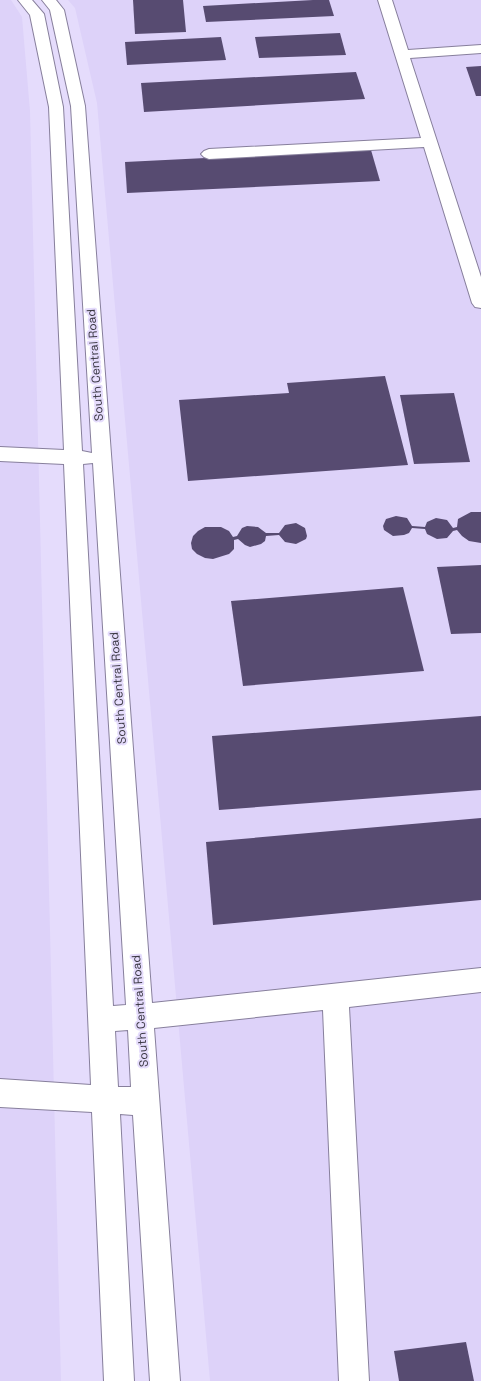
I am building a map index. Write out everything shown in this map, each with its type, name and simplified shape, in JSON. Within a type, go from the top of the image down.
[{"type":"street","points":[[25,0],[37,14],[56,107],[119,1381]]},
{"type":"street","name":"South Central Road","points":[[49,0],[57,10],[78,106],[165,1381]]},
{"type":"street","points":[[385,0],[481,303]]},
{"type":"street","points":[[402,55],[481,49]]},
{"type":"street","points":[[209,154],[430,142]]},
{"type":"street","points":[[0,454],[102,459]]},
{"type":"street","points":[[101,1019],[140,1017],[481,980]]},
{"type":"street","points":[[335,996],[354,1381]]},
{"type":"street","points":[[0,1093],[105,1101],[146,1102]]},
{"type":"shaded area","points":[[0,0],[11,0],[22,17],[30,111],[61,1381],[0,1381]]},
{"type":"shaded area","points":[[68,0],[481,0],[481,1381],[210,1381],[97,103],[75,8]]},
{"type":"building","points":[[133,0],[183,0],[186,32],[135,34]]},
{"type":"building","points":[[329,0],[334,16],[206,22],[203,6]]},
{"type":"building","points":[[340,33],[346,55],[259,58],[255,37]]},
{"type":"building","points":[[221,37],[226,60],[127,65],[125,42]]},
{"type":"building","points":[[481,66],[481,96],[476,96],[466,67]]},
{"type":"building","points":[[356,72],[365,99],[144,112],[141,83]]},
{"type":"building","points":[[371,150],[380,181],[127,193],[125,162]]},
{"type":"building","points":[[385,376],[408,465],[188,481],[179,400],[289,393],[287,383]]},
{"type":"building","points":[[454,393],[470,462],[414,464],[400,395]]},
{"type":"building","points":[[471,512],[481,512],[481,543],[469,541],[457,530],[453,531],[447,538],[437,539],[427,534],[425,529],[412,528],[409,533],[393,536],[384,530],[383,526],[386,519],[396,516],[407,518],[412,526],[425,527],[427,522],[436,518],[447,520],[453,528],[457,527],[458,519]]},
{"type":"building","points":[[296,523],[305,528],[307,536],[306,539],[296,544],[285,542],[279,535],[266,536],[265,541],[261,544],[250,547],[238,539],[234,540],[234,549],[229,554],[213,559],[205,558],[197,554],[192,549],[191,543],[193,536],[205,527],[221,527],[229,531],[233,537],[237,536],[242,528],[247,526],[258,527],[266,533],[279,533],[285,525]]},
{"type":"building","points":[[481,565],[481,633],[451,634],[437,567]]},
{"type":"building","points":[[403,587],[424,671],[243,686],[231,601]]},
{"type":"building","points":[[481,716],[481,790],[219,810],[212,736]]},
{"type":"building","points":[[481,818],[481,900],[213,925],[206,842]]},
{"type":"building","points":[[466,1342],[474,1381],[399,1381],[394,1351]]}]
